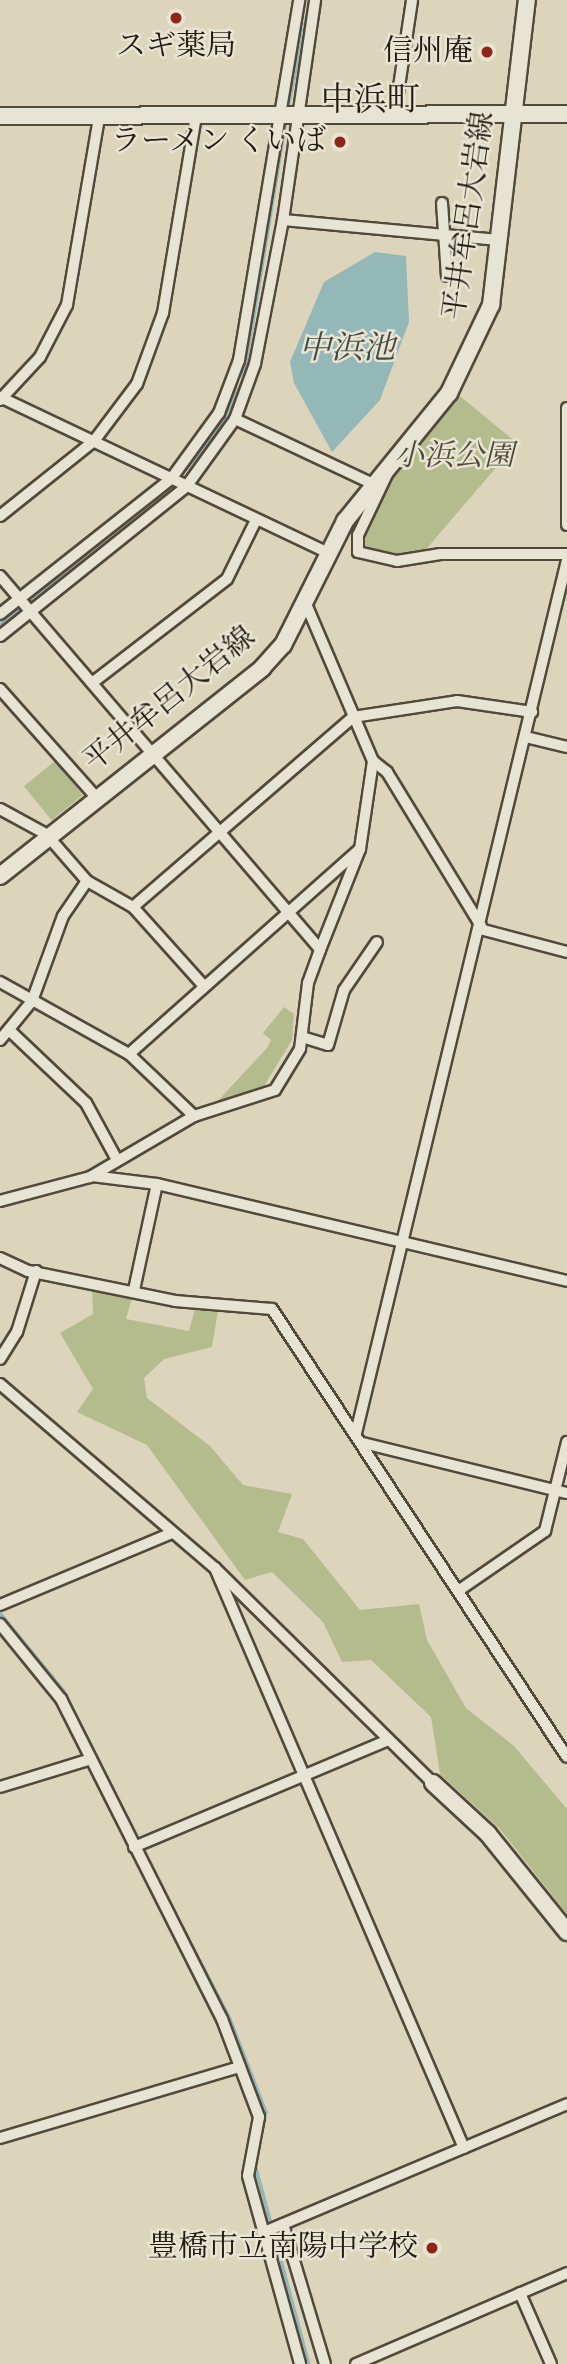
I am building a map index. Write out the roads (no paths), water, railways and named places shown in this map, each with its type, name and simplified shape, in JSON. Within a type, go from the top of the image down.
[{"type":"main road","name":"平井牟呂大岩線","points":[[0,876],[46,834],[262,668],[306,604],[328,553],[375,485],[449,393],[481,336],[499,240],[527,0]]},
{"type":"main road","points":[[0,116],[567,114]]},
{"type":"main road","points":[[433,1783],[488,1834],[567,1932]]},
{"type":"street","points":[[0,636],[186,487],[235,419],[255,364],[283,220],[286,115],[299,0]]},
{"type":"street","points":[[0,614],[171,479],[208,432],[239,360],[286,115],[315,0]]},
{"type":"street","points":[[395,113],[412,0]]},
{"type":"street","points":[[0,516],[94,441],[138,384],[159,333],[196,116]]},
{"type":"street","points":[[99,117],[67,305],[40,357],[1,398],[328,553]]},
{"type":"street","points":[[442,204],[439,234],[447,275]]},
{"type":"street","points":[[283,220],[499,240]]},
{"type":"street","points":[[567,408],[567,526]]},
{"type":"street","points":[[235,419],[375,485]]},
{"type":"street","points":[[390,468],[358,535],[358,552],[397,561],[440,554],[567,554]]},
{"type":"street","points":[[92,683],[227,579],[256,520]]},
{"type":"street","points":[[356,1433],[481,927],[567,560]]},
{"type":"street","points":[[0,576],[320,950]]},
{"type":"street","points":[[306,604],[373,761],[387,772],[481,927],[567,952]]},
{"type":"street","points":[[0,690],[94,796]]},
{"type":"street","points":[[133,907],[353,717],[457,701],[532,712]]},
{"type":"street","points":[[526,737],[567,747]]},
{"type":"street","points":[[0,1201],[90,1177],[117,1158],[194,1116],[275,1090],[302,1037],[308,983],[360,849],[373,761]]},
{"type":"street","points":[[0,809],[46,834],[88,881],[133,907],[204,986]]},
{"type":"street","points":[[130,1054],[360,849]]},
{"type":"street","points":[[0,1040],[32,1000],[63,916],[88,881]]},
{"type":"street","points":[[302,1037],[328,1045],[344,990],[377,942]]},
{"type":"street","points":[[0,982],[130,1054],[194,1116]]},
{"type":"street","points":[[9,1030],[86,1103],[117,1158]]},
{"type":"street","points":[[90,1177],[157,1184],[567,1281]]},
{"type":"street","points":[[134,1290],[157,1184]]},
{"type":"street","points":[[0,1258],[36,1271],[134,1290],[175,1301],[272,1309],[363,1443],[567,1757]]},
{"type":"street","points":[[0,1359],[17,1332],[36,1271]]},
{"type":"street","points":[[0,1384],[215,1568],[386,1741],[433,1783]]},
{"type":"street","points":[[458,1591],[545,1531],[567,1442]]},
{"type":"street","points":[[363,1443],[567,1493]]},
{"type":"street","points":[[0,1605],[172,1533]]},
{"type":"street","points":[[215,1568],[464,2148]]},
{"type":"street","points":[[0,1624],[53,1687],[139,1845],[240,2067],[259,2118],[247,2167],[262,2233],[300,2364]]},
{"type":"street","points":[[139,1845],[386,1741]]},
{"type":"street","points":[[0,1787],[91,1759]]},
{"type":"street","points":[[0,2138],[240,2067]]},
{"type":"street","points":[[262,2233],[567,2104]]},
{"type":"street","points":[[279,2226],[325,2364]]},
{"type":"street","points":[[356,2364],[567,2273]]},
{"type":"street","points":[[520,2293],[551,2364]]},
{"type":"water","name":"中浜池","points":[[375,252],[406,256],[409,322],[380,400],[332,452],[294,383],[290,362],[324,282]]},
{"type":"waterway","points":[[287,111],[310,2]]},
{"type":"waterway","points":[[178,478],[215,436],[243,381],[286,119]]},
{"type":"waterway","points":[[0,625],[132,517]]},
{"type":"waterway","points":[[0,1613],[63,1690],[133,1831]]},
{"type":"waterway","points":[[152,1869],[230,2019],[266,2112],[257,2156]]},
{"type":"waterway","points":[[255,2164],[309,2364]]},
{"type":"place","name":"スギ薬局","points":[[176,18]]},
{"type":"place","name":"信州庵","points":[[487,52]]},
{"type":"place","name":"ラーメン くいば","points":[[340,142]]},
{"type":"place","name":"豊橋市立南陽中学校","points":[[432,2248]]},
{"type":"district","name":"中浜町","points":[[370,101]]},
{"type":"park label","name":"小浜公園","points":[[454,457]]}]
